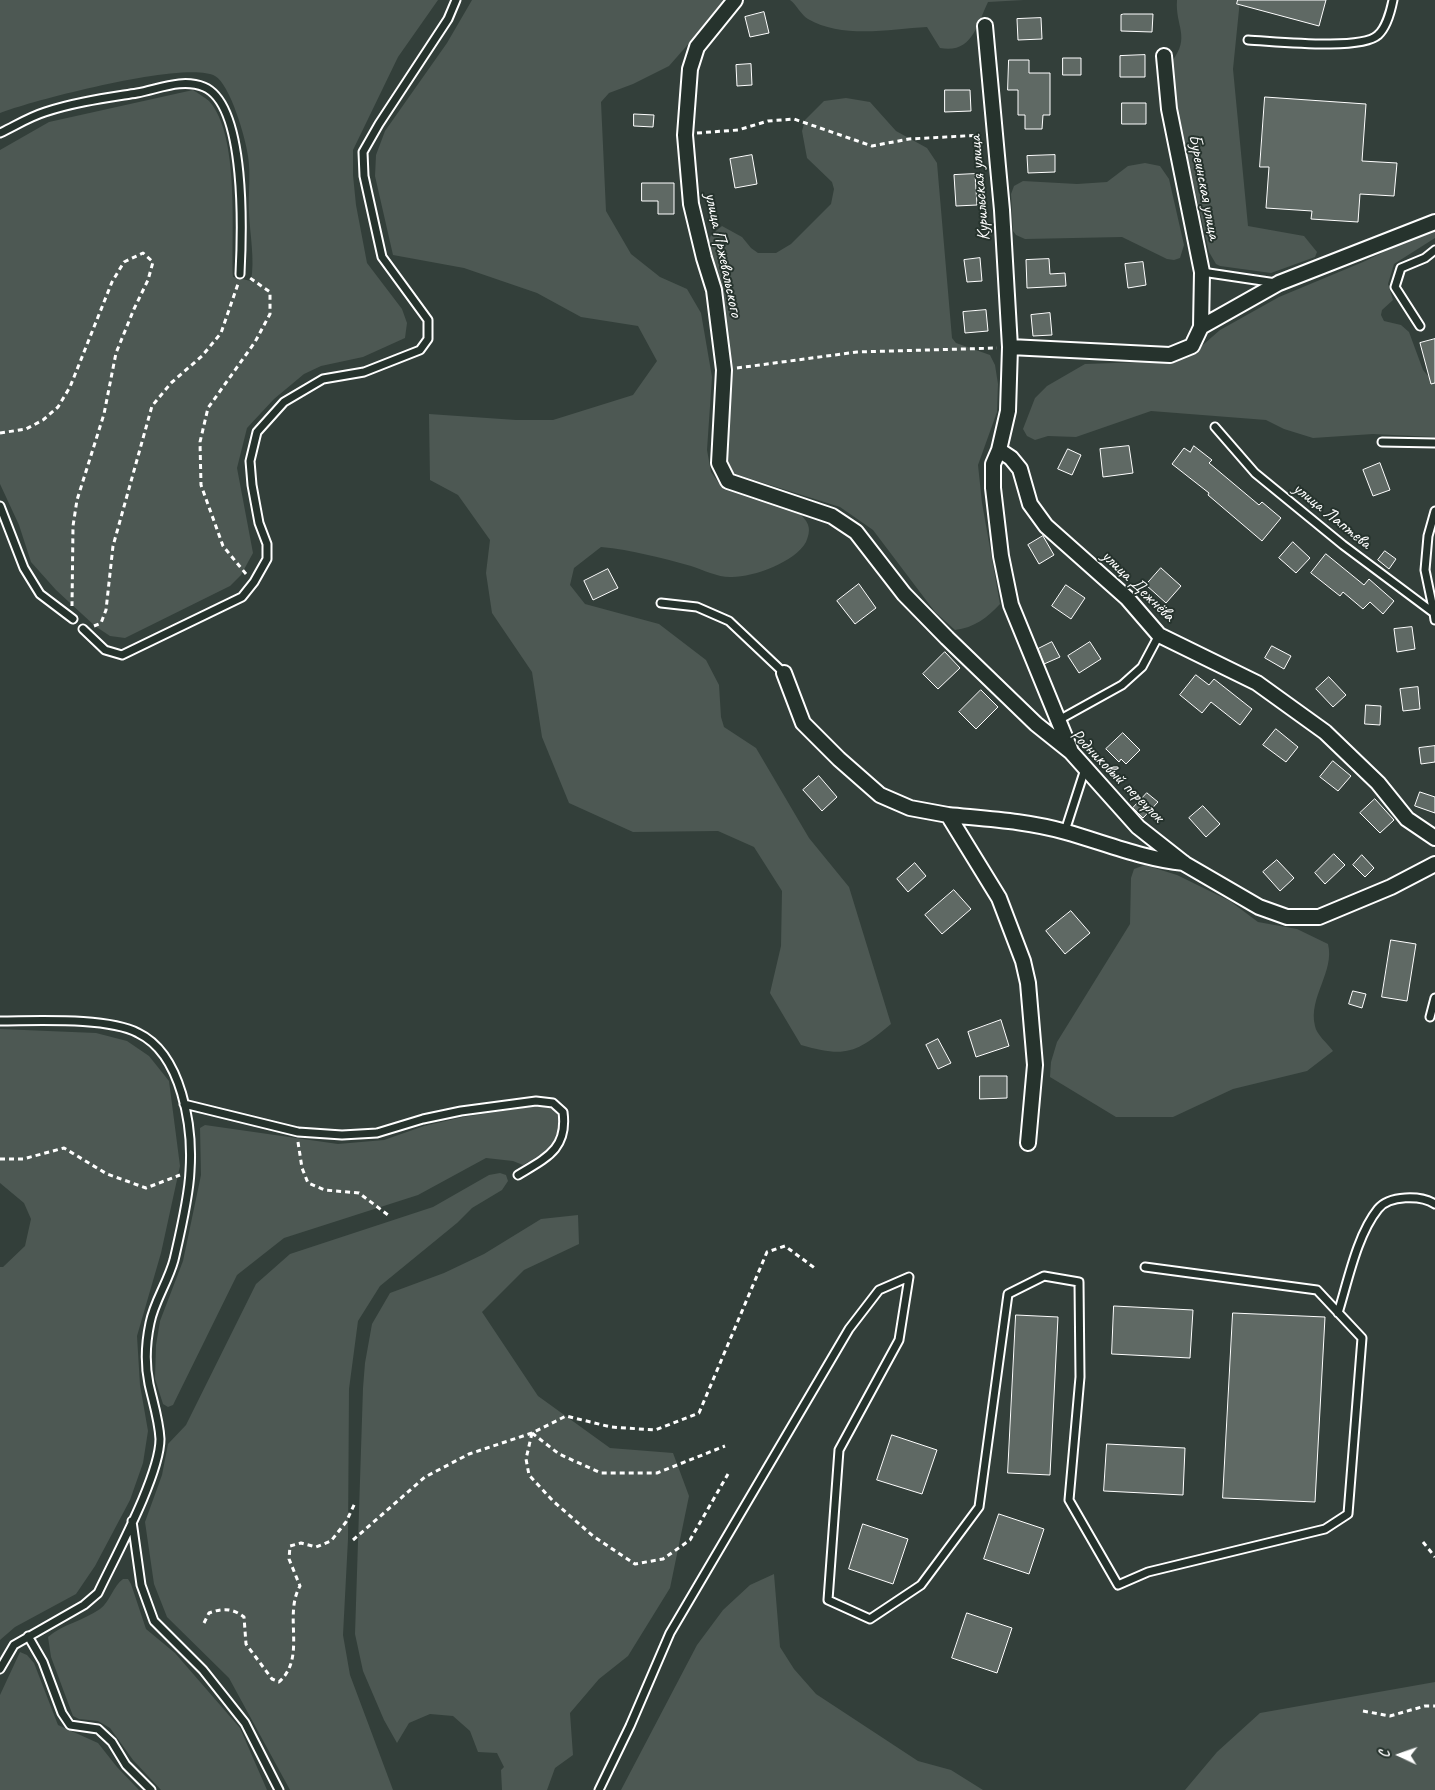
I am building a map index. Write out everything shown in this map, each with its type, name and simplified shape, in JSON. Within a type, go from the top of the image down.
[{"type":"street","name":"улица Пржевальского","points":[[735,0],[697,47],[690,69],[685,134],[691,204],[714,290],[724,370],[719,463],[728,481],[832,516]]},
{"type":"street","name":"Курильская улица","points":[[984,26],[995,134],[1010,347]]},
{"type":"street","name":"Буреинская улица","points":[[1164,56],[1169,109],[1202,272],[1202,327]]},
{"type":"street","points":[[1071,752],[1057,721],[1033,654],[1011,605],[1001,556],[992,464],[998,450],[1008,411],[1010,347],[1170,355],[1192,346],[1202,327],[1279,283],[1435,222]]},
{"type":"street","name":"улица Дежнёва","points":[[998,450],[1012,458],[1020,469],[1030,504],[1046,526],[1127,598],[1159,635],[1257,683],[1324,732],[1378,783],[1406,819],[1435,838]]},
{"type":"street","name":"Родниковый переулок","points":[[832,516],[856,532],[904,594],[1036,724],[1071,752],[1138,827],[1185,864],[1259,907],[1287,917],[1319,918],[1391,887],[1435,864]]},
{"type":"street","points":[[784,674],[803,723],[838,759],[880,795],[910,808],[948,815],[1020,822],[1065,832],[1164,861],[1185,864]]},
{"type":"street","points":[[948,815],[999,898],[1023,961],[1028,983],[1035,1064],[1028,1143]]},
{"type":"lane","points":[[83,629],[105,650],[122,654],[242,597],[254,582],[267,559],[267,544],[259,523],[250,461],[257,432],[284,402],[323,379],[364,372],[420,350],[428,339],[428,320],[382,257],[364,176],[364,152],[378,124],[448,19],[456,0]]},
{"type":"lane","points":[[1248,40],[1318,44],[1362,43],[1378,35],[1387,18],[1393,0]]},
{"type":"lane","points":[[0,133],[43,113],[85,101],[157,90],[182,82],[205,87],[217,99],[227,117],[237,154],[243,216],[240,274]]},
{"type":"lane","points":[[1420,326],[1395,287],[1400,268],[1425,258],[1435,250]]},
{"type":"lane","points":[[1202,272],[1279,283]]},
{"type":"lane","name":"улица Лаптева","points":[[1214,427],[1255,473],[1434,617]]},
{"type":"lane","points":[[1382,442],[1435,443]]},
{"type":"lane","points":[[0,506],[24,568],[40,594],[73,620]]},
{"type":"lane","points":[[1434,617],[1425,570],[1428,536],[1435,511]]},
{"type":"lane","points":[[661,603],[697,607],[729,621],[784,674]]},
{"type":"lane","points":[[1057,721],[1122,685],[1142,667],[1159,635]]},
{"type":"lane","points":[[1065,832],[1085,769]]},
{"type":"lane","points":[[1430,1017],[1435,998]]},
{"type":"lane","points":[[0,1021],[99,1022],[138,1032],[159,1048],[172,1067],[184,1104],[190,1141],[190,1172],[173,1262],[150,1322],[146,1349],[148,1382],[157,1413],[160,1440],[153,1470],[132,1521],[98,1593],[84,1605],[14,1645],[0,1669]]},
{"type":"lane","points":[[184,1104],[242,1120],[298,1132],[342,1135],[377,1133],[424,1119],[461,1111],[536,1101],[553,1103],[563,1112],[565,1126],[562,1141],[549,1157],[518,1175]]},
{"type":"lane","points":[[1338,1313],[1361,1242],[1379,1208],[1404,1196],[1428,1200],[1435,1204]]},
{"type":"lane","points":[[599,1790],[630,1726],[670,1633],[848,1329],[879,1290],[909,1277],[899,1340],[839,1450],[828,1600],[870,1619],[921,1585],[979,1507],[1008,1294],[1044,1276],[1079,1282],[1080,1377],[1069,1500],[1118,1585],[1148,1572],[1325,1530],[1348,1514],[1362,1338],[1317,1290],[1145,1267]]},
{"type":"lane","points":[[132,1521],[141,1585],[154,1621],[203,1670],[245,1723],[279,1790]]},
{"type":"lane","points":[[28,1636],[43,1662],[62,1713],[70,1725],[98,1729],[112,1742],[126,1765],[151,1790]]},
{"type":"path","points":[[685,134],[738,130],[768,121],[794,119],[872,146],[909,139],[995,134]]},
{"type":"path","points":[[0,433],[26,430],[43,420],[58,407],[74,379],[112,282],[124,262],[142,252],[152,262],[148,280],[116,353],[104,414],[77,500],[73,526],[73,620]]},
{"type":"path","points":[[83,629],[101,623],[106,610],[113,546],[152,406],[171,383],[202,356],[221,334],[234,299],[240,274],[255,280],[270,292],[270,314],[255,342],[208,408],[200,442],[202,485],[223,546],[233,561],[254,582]]},
{"type":"path","points":[[724,370],[857,352],[1010,347]]},
{"type":"path","points":[[298,1132],[300,1159],[308,1183],[324,1190],[359,1193],[388,1215]]},
{"type":"path","points":[[0,1159],[23,1159],[64,1148],[106,1174],[146,1188],[190,1172]]},
{"type":"path","points":[[353,1540],[425,1477],[469,1454],[532,1433],[566,1416],[611,1426],[655,1430],[698,1413],[767,1252],[785,1246],[816,1269]]},
{"type":"path","points":[[532,1433],[559,1454],[601,1473],[657,1473],[725,1446]]},
{"type":"path","points":[[532,1433],[526,1459],[529,1475],[553,1501],[593,1536],[635,1564],[663,1559],[690,1540],[728,1474]]},
{"type":"path","points":[[204,1623],[209,1613],[222,1609],[234,1610],[244,1617],[246,1644],[272,1679],[279,1682],[288,1674],[292,1663],[292,1607],[294,1596],[300,1586],[289,1558],[290,1546],[301,1543],[316,1547],[331,1541],[346,1522],[355,1503]]},
{"type":"path","points":[[1423,1542],[1435,1557]]},
{"type":"path","points":[[1364,1711],[1390,1716],[1425,1706],[1435,1706]]},
{"type":"shaded area","points":[[0,0],[438,0],[398,57],[353,150],[356,205],[367,263],[402,309],[407,323],[405,338],[363,357],[321,366],[304,374],[274,399],[247,428],[237,468],[253,553],[241,575],[230,586],[125,638],[110,636],[95,626],[56,590],[31,562],[19,525],[0,484],[0,150],[49,122],[193,90],[209,101],[219,117],[226,137],[232,185],[233,277],[251,281],[252,256],[247,148],[232,100],[221,81],[215,76],[199,72],[144,77],[76,91],[0,113]]},
{"type":"shaded area","points":[[472,0],[727,0],[669,66],[633,84],[609,93],[601,102],[606,211],[631,254],[660,277],[687,289],[701,313],[712,377],[707,450],[711,472],[723,489],[801,515],[809,527],[808,538],[801,549],[784,562],[762,571],[732,577],[717,575],[691,566],[647,555],[601,547],[574,568],[570,585],[585,604],[659,624],[706,660],[719,685],[721,717],[724,727],[756,748],[809,838],[849,887],[891,1024],[859,1047],[840,1052],[801,1045],[770,993],[781,946],[782,891],[754,847],[718,831],[633,832],[569,803],[542,737],[532,672],[492,613],[486,573],[490,540],[458,495],[430,480],[429,414],[516,420],[553,420],[633,395],[657,361],[638,326],[581,317],[537,293],[464,268],[393,255],[375,176],[376,155],[385,131],[447,43]]},
{"type":"shaded area","points":[[790,0],[1024,0],[988,2],[972,36],[959,47],[951,49],[940,48],[927,27],[882,31],[851,31],[821,25],[808,19]]},
{"type":"shaded area","points":[[1177,0],[1240,0],[1233,69],[1248,226],[1304,236],[1317,252],[1315,257],[1271,273],[1220,266],[1216,264],[1209,252],[1177,112],[1172,61],[1181,45]]},
{"type":"shaded area","points":[[846,98],[870,102],[896,131],[927,148],[937,163],[952,338],[956,343],[990,355],[995,365],[998,384],[997,412],[978,465],[982,503],[1000,604],[980,621],[962,629],[955,630],[935,612],[873,530],[840,507],[732,473],[726,462],[708,243],[711,235],[722,226],[742,237],[758,253],[776,253],[791,244],[831,204],[834,189],[832,182],[807,158],[802,131],[805,120],[824,101]]},
{"type":"shaded area","points":[[1145,163],[1160,166],[1169,179],[1184,245],[1180,258],[1174,260],[1167,259],[1122,237],[1025,239],[1016,235],[1013,231],[1011,194],[1014,186],[1023,181],[1077,184],[1107,182],[1128,166]]},
{"type":"shaded area","points":[[1435,227],[1435,238],[1394,264],[1388,284],[1393,300],[1382,310],[1381,315],[1384,321],[1401,325],[1409,332],[1423,370],[1435,384],[1435,437],[1373,434],[1313,438],[1284,429],[1266,420],[1151,411],[1076,437],[1048,436],[1035,440],[1027,436],[1023,429],[1035,398],[1047,386],[1085,364],[1173,361],[1197,350],[1220,330],[1279,297],[1363,262]]},
{"type":"shaded area","points":[[1145,865],[1177,875],[1230,901],[1258,922],[1297,929],[1328,944],[1328,965],[1315,1005],[1314,1015],[1315,1026],[1318,1032],[1333,1051],[1307,1071],[1233,1089],[1173,1117],[1116,1117],[1050,1077],[1051,1062],[1057,1042],[1130,924],[1131,878],[1134,869]]},
{"type":"shaded area","points":[[0,1029],[96,1033],[127,1041],[149,1056],[169,1081],[180,1166],[161,1253],[137,1336],[140,1385],[148,1431],[143,1463],[130,1500],[95,1566],[76,1594],[15,1627],[0,1640],[0,1267],[3,1267],[25,1246],[31,1219],[24,1203],[0,1183]]},
{"type":"shaded area","points":[[536,1106],[552,1108],[559,1117],[561,1126],[559,1134],[548,1149],[523,1165],[513,1161],[486,1158],[418,1195],[284,1238],[237,1275],[173,1405],[168,1407],[163,1404],[155,1379],[156,1345],[160,1321],[183,1261],[201,1175],[200,1128],[205,1125],[338,1144],[384,1140],[424,1126],[463,1117]]},
{"type":"shaded area","points":[[500,1173],[506,1175],[508,1181],[502,1190],[472,1208],[457,1223],[380,1286],[358,1321],[349,1389],[348,1539],[343,1635],[350,1675],[393,1790],[290,1790],[229,1678],[167,1617],[154,1584],[145,1522],[162,1475],[168,1444],[186,1425],[256,1284],[290,1254],[433,1207],[489,1175]]},
{"type":"shaded area","points":[[578,1215],[579,1244],[524,1270],[482,1312],[538,1396],[610,1448],[673,1453],[689,1496],[670,1588],[628,1656],[599,1679],[570,1713],[573,1755],[555,1768],[547,1790],[502,1790],[501,1770],[504,1767],[497,1753],[478,1752],[470,1731],[453,1716],[430,1714],[409,1723],[397,1743],[384,1720],[363,1671],[355,1634],[365,1363],[372,1324],[390,1293],[444,1273],[484,1254],[541,1219]]},
{"type":"shaded area","points":[[774,1574],[780,1647],[794,1669],[816,1694],[918,1761],[951,1770],[983,1790],[621,1790],[697,1645],[723,1610],[750,1585]]},
{"type":"shaded area","points":[[123,1579],[128,1579],[131,1584],[146,1629],[175,1653],[240,1728],[267,1790],[161,1790],[133,1760],[110,1728],[98,1721],[79,1719],[73,1716],[51,1657],[48,1637],[100,1609]]},
{"type":"shaded area","points":[[20,1652],[27,1655],[34,1663],[58,1725],[98,1743],[139,1790],[0,1790],[0,1695]]},
{"type":"shaded area","points":[[1435,1682],[1435,1790],[1185,1790],[1217,1752],[1260,1713]]},
{"type":"building","points":[[1238,0],[1326,0],[1319,26],[1237,4]]},
{"type":"building","points":[[764,12],[769,33],[750,37],[745,17]]},
{"type":"building","points":[[1153,14],[1152,32],[1121,31],[1121,15]]},
{"type":"building","points":[[1041,18],[1042,39],[1018,40],[1017,19]]},
{"type":"building","points":[[1145,55],[1145,77],[1120,77],[1120,56]]},
{"type":"building","points":[[1063,58],[1081,58],[1081,75],[1063,75]]},
{"type":"building","points":[[1009,60],[1029,60],[1029,73],[1050,73],[1050,115],[1043,115],[1042,129],[1025,129],[1025,115],[1018,115],[1018,90],[1008,90]]},
{"type":"building","points":[[751,64],[752,85],[737,86],[736,65]]},
{"type":"building","points":[[945,90],[970,90],[971,111],[945,112]]},
{"type":"building","points":[[1265,97],[1366,104],[1362,161],[1397,163],[1394,196],[1360,194],[1358,222],[1311,219],[1312,211],[1266,208],[1269,167],[1260,167]]},
{"type":"building","points":[[1122,103],[1146,103],[1146,124],[1122,124]]},
{"type":"building","points":[[634,114],[654,115],[653,127],[634,126]]},
{"type":"building","points":[[752,155],[757,184],[735,188],[730,159]]},
{"type":"building","points":[[1055,155],[1055,172],[1028,173],[1027,156]]},
{"type":"building","points":[[975,174],[977,205],[956,206],[954,175]]},
{"type":"building","points":[[642,183],[674,183],[674,214],[658,214],[658,201],[642,201]]},
{"type":"building","points":[[980,258],[982,281],[967,282],[964,260]]},
{"type":"building","points":[[1049,259],[1050,274],[1065,273],[1066,286],[1027,288],[1026,260]]},
{"type":"building","points":[[1143,262],[1146,285],[1128,288],[1125,264]]},
{"type":"building","points":[[986,310],[988,331],[965,333],[963,312]]},
{"type":"building","points":[[1050,313],[1052,335],[1033,336],[1031,315]]},
{"type":"building","points":[[1435,339],[1435,383],[1431,384],[1420,343]]},
{"type":"building","points":[[1129,446],[1133,473],[1103,477],[1100,449]]},
{"type":"building","points":[[1194,446],[1212,460],[1209,463],[1259,505],[1262,502],[1281,518],[1262,541],[1208,495],[1209,493],[1172,464],[1184,448],[1190,452]]},
{"type":"building","points":[[1068,449],[1081,455],[1072,475],[1058,469]]},
{"type":"building","points":[[1380,463],[1390,490],[1373,496],[1363,470]]},
{"type":"building","points":[[1043,536],[1054,555],[1039,564],[1028,545]]},
{"type":"building","points":[[1293,542],[1310,558],[1296,573],[1279,558]]},
{"type":"building","points":[[1385,551],[1396,559],[1389,569],[1378,560]]},
{"type":"building","points":[[1326,554],[1364,585],[1369,579],[1394,601],[1383,614],[1370,602],[1363,609],[1343,592],[1340,596],[1311,573]]},
{"type":"building","points":[[1161,568],[1181,586],[1166,603],[1146,585]]},
{"type":"building","points":[[608,569],[618,588],[593,600],[584,581]]},
{"type":"building","points":[[859,584],[876,608],[855,624],[837,601]]},
{"type":"building","points":[[1066,585],[1085,598],[1071,619],[1052,606]]},
{"type":"building","points":[[1412,627],[1415,649],[1397,652],[1394,629]]},
{"type":"building","points":[[1052,642],[1060,657],[1044,664],[1038,649]]},
{"type":"building","points":[[1090,642],[1101,659],[1079,673],[1068,656]]},
{"type":"building","points":[[1272,646],[1291,656],[1284,669],[1265,658]]},
{"type":"building","points":[[945,652],[960,668],[938,689],[923,674]]},
{"type":"building","points":[[1196,675],[1209,685],[1214,679],[1252,709],[1240,725],[1211,702],[1202,713],[1180,695]]},
{"type":"building","points":[[1329,677],[1346,695],[1333,707],[1316,689]]},
{"type":"building","points":[[1418,687],[1420,709],[1403,711],[1400,689]]},
{"type":"building","points":[[981,690],[998,707],[976,729],[959,712]]},
{"type":"building","points":[[1366,705],[1381,706],[1380,725],[1365,724]]},
{"type":"building","points":[[1276,729],[1298,747],[1286,762],[1263,745]]},
{"type":"building","points":[[1123,733],[1140,750],[1126,764],[1121,759],[1119,762],[1106,749]]},
{"type":"building","points":[[1435,746],[1435,762],[1421,764],[1419,748]]},
{"type":"building","points":[[1333,761],[1351,776],[1338,791],[1320,777]]},
{"type":"building","points":[[819,776],[837,797],[822,811],[803,790]]},
{"type":"building","points":[[1420,792],[1435,797],[1435,813],[1415,806]]},
{"type":"building","points":[[1147,793],[1158,802],[1143,818],[1133,808]]},
{"type":"building","points":[[1375,799],[1394,820],[1380,833],[1360,813]]},
{"type":"building","points":[[1203,806],[1220,824],[1206,837],[1189,818]]},
{"type":"building","points":[[1334,854],[1345,865],[1325,884],[1315,873]]},
{"type":"building","points":[[1362,855],[1374,868],[1365,877],[1353,865]]},
{"type":"building","points":[[1277,860],[1294,878],[1280,891],[1263,872]]},
{"type":"building","points":[[915,863],[926,876],[908,892],[897,879]]},
{"type":"building","points":[[954,890],[971,909],[942,934],[925,915]]},
{"type":"building","points":[[1071,911],[1090,933],[1065,954],[1046,931]]},
{"type":"building","points":[[1391,940],[1416,944],[1407,1001],[1382,997]]},
{"type":"building","points":[[1353,991],[1366,994],[1362,1008],[1349,1004]]},
{"type":"building","points":[[1001,1020],[1009,1046],[976,1057],[968,1032]]},
{"type":"building","points":[[938,1039],[951,1063],[938,1069],[926,1045]]},
{"type":"building","points":[[980,1076],[1007,1076],[1007,1098],[980,1099]]},
{"type":"building","points":[[1114,1306],[1193,1310],[1190,1358],[1112,1354]]},
{"type":"building","points":[[1233,1313],[1325,1317],[1315,1502],[1223,1498]]},
{"type":"building","points":[[1016,1315],[1058,1317],[1050,1475],[1008,1473]]},
{"type":"building","points":[[892,1435],[937,1450],[922,1494],[877,1480]]},
{"type":"building","points":[[1107,1444],[1185,1448],[1183,1495],[1104,1491]]},
{"type":"building","points":[[999,1514],[1044,1529],[1029,1574],[984,1559]]},
{"type":"building","points":[[863,1524],[908,1539],[893,1584],[849,1569]]},
{"type":"building","points":[[967,1613],[1012,1628],[997,1673],[952,1658]]}]
